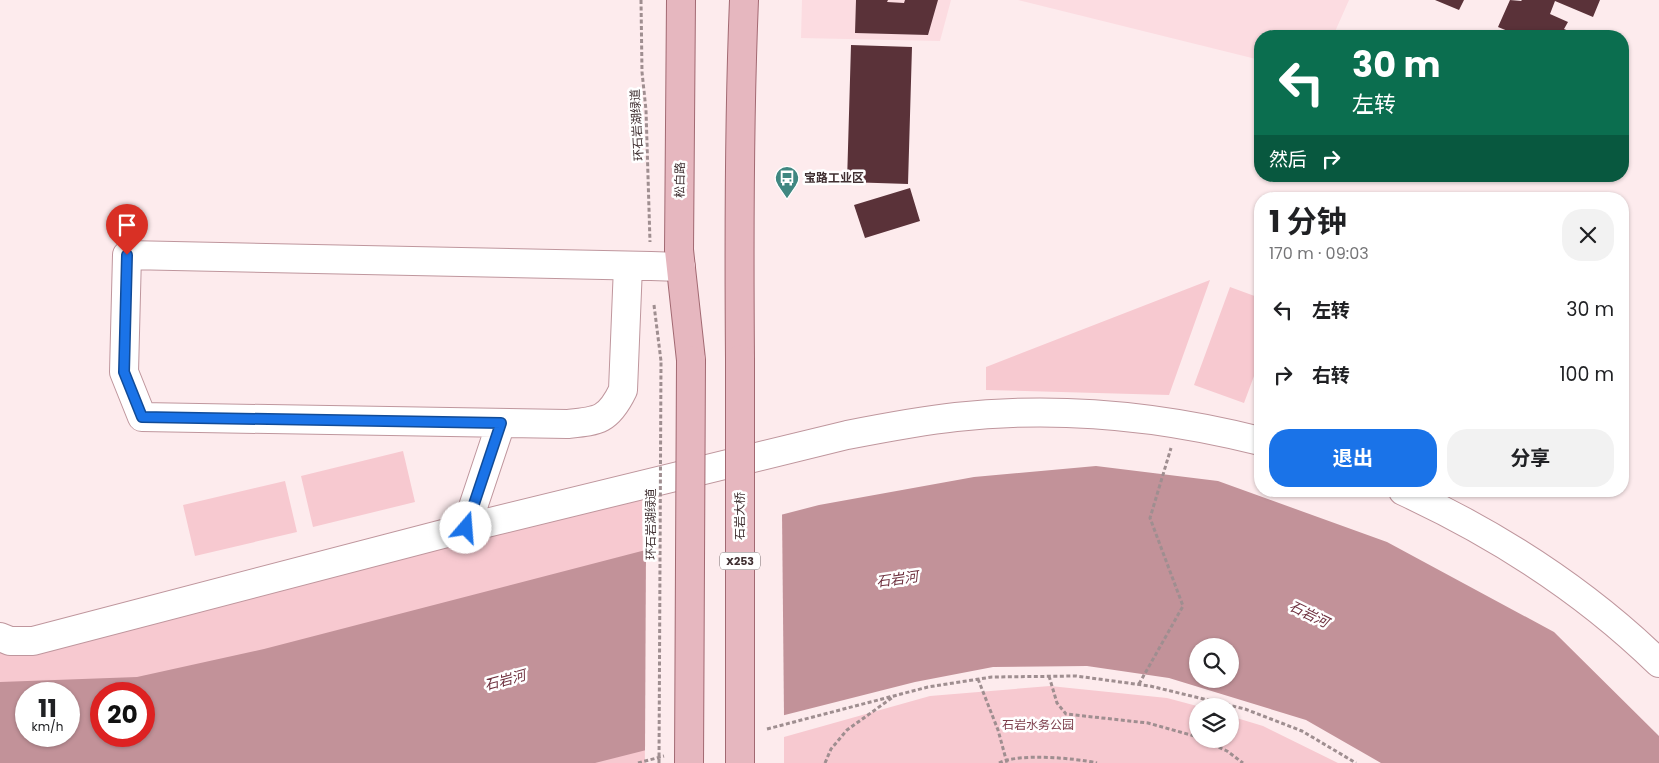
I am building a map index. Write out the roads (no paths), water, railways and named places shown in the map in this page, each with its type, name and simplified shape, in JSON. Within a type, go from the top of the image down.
[{"type":"main road","name":"松白路","points":[[678,759],[691,360],[679,250],[682,0]]},
{"type":"main road","name":"石岩大桥","points":[[740,763],[739,223],[744,0]]},
{"type":"lane","points":[[628,266],[623,390],[615,406],[604,417],[592,422],[566,424],[142,417],[124,372],[127,255],[681,267]]},
{"type":"lane","points":[[0,637],[10,641],[33,641],[466,528],[838,437],[902,424],[957,417],[1013,413],[1068,413],[1124,416],[1179,423],[1254,440]]},
{"type":"lane","points":[[466,528],[501,423]]},
{"type":"lane","points":[[1416,497],[1485,534],[1569,588],[1606,615],[1659,664]]},
{"type":"water","name":"石岩河","points":[[1096,466],[1218,481],[1254,494],[1254,497],[1262,497],[1387,542],[1554,632],[1659,736],[1659,763],[1381,763],[1306,720],[1202,688],[1239,688],[1239,638],[1189,638],[1189,684],[1169,678],[1087,666],[993,667],[915,682],[595,763],[0,763],[0,682],[137,677],[264,649],[819,505],[974,477]]},
{"type":"place","name":"宝路工业区","points":[[787,199]]},
{"type":"park label","name":"石岩水务公园","points":[[1038,725]]}]
